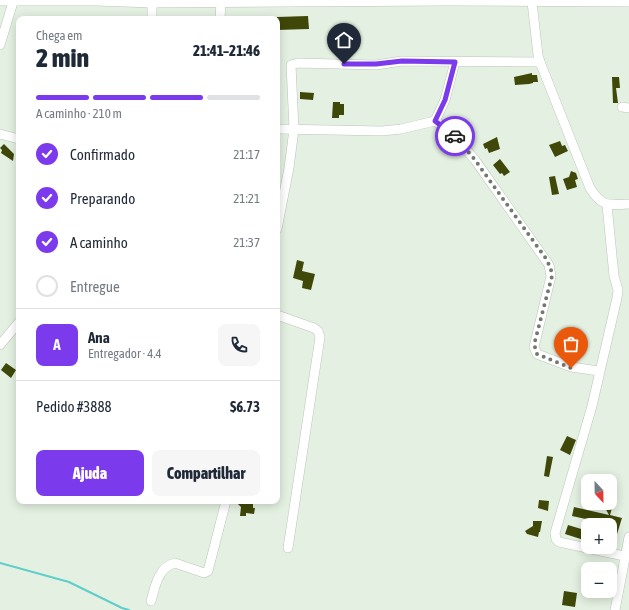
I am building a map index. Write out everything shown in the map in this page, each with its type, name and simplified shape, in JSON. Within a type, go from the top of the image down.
[{"type":"street","points":[[0,1],[96,1],[152,3],[315,1],[629,2]]},
{"type":"street","points":[[0,45],[13,2]]},
{"type":"street","points":[[220,16],[221,2]]},
{"type":"street","points":[[532,2],[540,62],[590,188],[599,200],[607,205],[629,204]]},
{"type":"street","points":[[152,3],[152,16]]},
{"type":"street","points":[[280,214],[289,168],[294,129],[292,65],[298,63],[376,64],[402,61],[540,62]]},
{"type":"street","points":[[435,121],[445,100],[455,62]]},
{"type":"street","points":[[280,129],[387,130],[435,121],[454,134],[475,160],[549,265],[552,276],[535,341],[535,350],[537,354],[571,368],[599,371]]},
{"type":"street","points":[[0,134],[16,138]]},
{"type":"street","points":[[607,205],[614,276],[618,290],[617,298],[592,406],[555,533],[556,539],[559,542],[627,556]]},
{"type":"street","points":[[280,316],[314,328],[318,331],[320,337],[288,548]]},
{"type":"street","points":[[0,345],[16,326]]},
{"type":"street","points":[[151,601],[160,573],[172,564],[175,563],[204,573],[208,571],[225,504]]},
{"type":"street","points":[[615,610],[627,556],[629,537]]},
{"type":"building","points":[[308,16],[309,29],[280,30],[280,17]]},
{"type":"building","points":[[532,73],[532,75],[537,75],[538,82],[515,85],[514,77]]},
{"type":"building","points":[[612,77],[619,77],[620,88],[616,88],[618,103],[613,103]]},
{"type":"building","points":[[300,92],[314,93],[313,100],[300,99]]},
{"type":"building","points":[[333,102],[340,102],[340,104],[344,104],[344,115],[339,115],[339,118],[332,118]]},
{"type":"building","points":[[497,137],[500,149],[489,153],[483,144]]},
{"type":"building","points":[[560,141],[562,146],[565,145],[568,151],[555,157],[549,145]]},
{"type":"building","points":[[4,144],[14,154],[13,161],[1,153],[2,150],[0,148]]},
{"type":"building","points":[[500,159],[510,172],[504,176],[502,173],[500,174],[493,165]]},
{"type":"building","points":[[571,171],[576,173],[578,179],[575,180],[577,187],[567,190],[563,179],[569,177]]},
{"type":"building","points":[[555,176],[559,194],[552,195],[549,177]]},
{"type":"building","points":[[297,260],[304,262],[302,271],[315,274],[311,290],[302,288],[303,281],[293,278]]},
{"type":"building","points":[[6,363],[16,370],[11,378],[1,370]]},
{"type":"building","points":[[567,436],[576,440],[570,455],[560,450]]},
{"type":"building","points":[[547,456],[553,457],[549,477],[544,476]]},
{"type":"building","points":[[539,500],[549,501],[548,511],[538,508]]},
{"type":"building","points":[[238,504],[253,504],[253,508],[255,508],[254,514],[246,513],[246,516],[240,516],[241,507]]},
{"type":"building","points":[[574,507],[581,509],[581,510],[609,515],[606,510],[611,510],[610,515],[622,518],[617,534],[617,518],[581,518],[572,516]]},
{"type":"building","points":[[533,521],[542,521],[538,537],[527,534],[525,531],[533,526]]},
{"type":"building","points":[[568,525],[581,529],[581,539],[565,534]]},
{"type":"building","points":[[564,591],[577,593],[575,607],[562,605]]},
{"type":"waterway","points":[[0,563],[69,582],[129,610]]},
{"type":"way so far","points":[[455,136],[475,160],[547,260],[552,276],[534,347],[537,354],[571,368]]},
{"type":"route","points":[[344,64],[383,64],[393,61],[455,62],[445,100],[435,121],[455,136]]}]
